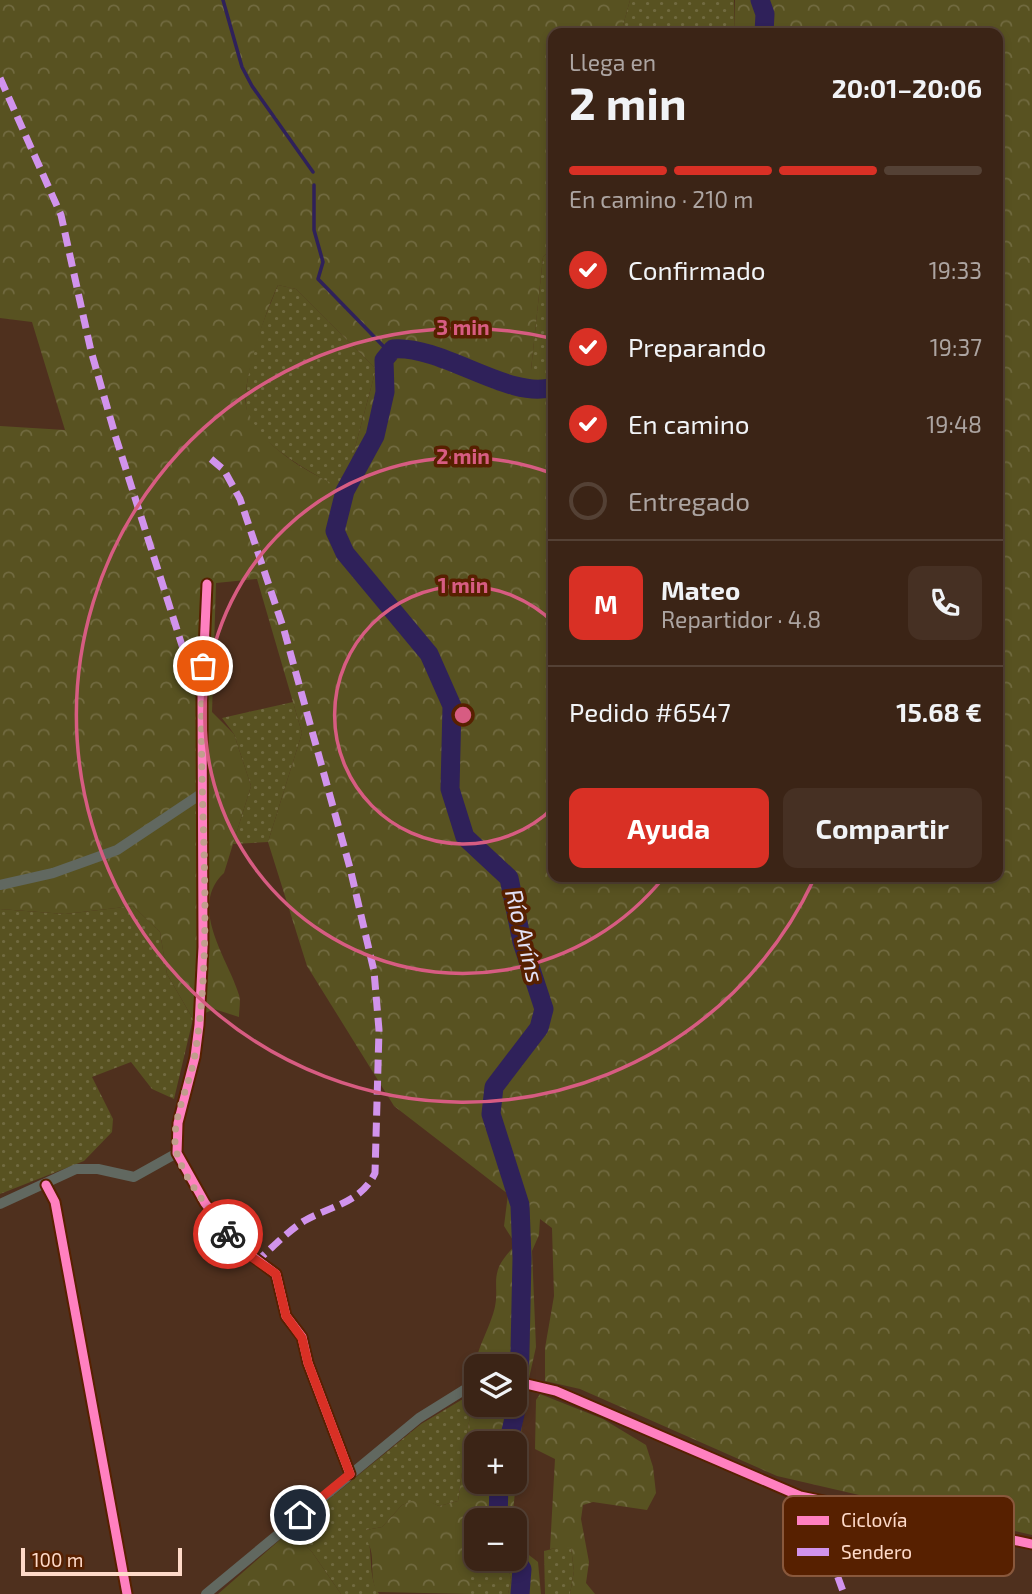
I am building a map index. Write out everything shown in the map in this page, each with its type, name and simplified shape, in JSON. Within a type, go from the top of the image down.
[{"type":"street","points":[[208,583],[202,693],[204,947],[195,1057],[178,1123],[177,1153],[205,1203],[236,1244],[276,1274],[286,1316],[302,1338],[308,1363],[350,1474]]},
{"type":"street","points":[[0,885],[53,873],[117,850],[201,794]]},
{"type":"street","points":[[0,1204],[85,1167],[134,1177],[177,1153]]},
{"type":"street","points":[[46,1185],[55,1202],[127,1594]]},
{"type":"street","points":[[527,1382],[800,1496]]},
{"type":"street","points":[[206,1594],[419,1418],[464,1390]]},
{"type":"street","points":[[1014,1540],[1032,1544]]},
{"type":"green space","points":[[0,0],[630,0],[622,28],[548,28],[548,252],[543,257],[531,370],[548,370],[548,882],[1003,882],[1003,28],[734,28],[735,0],[1032,0],[1032,1535],[1014,1531],[1014,1496],[863,1496],[777,1476],[580,1389],[545,1381],[545,1348],[554,1296],[552,1228],[540,1219],[539,1235],[532,1251],[536,1347],[527,1387],[527,1354],[478,1354],[495,1306],[497,1273],[516,1245],[504,1226],[508,1194],[394,1106],[307,966],[268,842],[302,733],[257,579],[216,583],[212,712],[234,734],[251,786],[224,873],[214,887],[209,901],[214,934],[239,995],[239,1017],[214,1009],[193,1019],[167,974],[160,932],[133,906],[65,914],[0,909],[0,426],[65,430],[32,322],[0,318]],"holes":[[[278,285],[296,289],[376,369],[348,474],[340,487],[286,456],[263,435],[247,410],[250,366]]]},
{"type":"green space","points":[[630,0],[734,0],[734,28],[622,28]]},
{"type":"green space","points":[[548,252],[548,370],[531,370],[543,257]]},
{"type":"green space","points":[[278,285],[296,289],[376,369],[348,474],[340,488],[283,454],[269,443],[249,418],[246,405],[248,374],[261,328]]},
{"type":"green space","points":[[293,702],[302,733],[268,842],[233,844],[251,786],[234,734],[222,718]]},
{"type":"green space","points":[[133,906],[160,932],[167,974],[193,1019],[174,1099],[152,1089],[131,1062],[92,1077],[113,1119],[112,1132],[84,1161],[0,1194],[0,909],[65,914]]},
{"type":"green space","points":[[540,1394],[603,1419],[646,1445],[653,1467],[656,1493],[647,1510],[593,1502],[583,1505],[581,1519],[589,1562],[586,1583],[595,1594],[570,1594],[574,1571],[571,1547],[550,1549],[555,1459],[535,1449],[536,1400]]},
{"type":"green space","points":[[464,1398],[464,1417],[470,1417],[468,1431],[464,1431],[464,1458],[458,1501],[439,1506],[420,1498],[402,1505],[382,1527],[366,1530],[373,1580],[379,1594],[341,1594],[312,1552],[290,1531],[421,1424]]},
{"type":"green space","points":[[470,1417],[523,1417],[521,1431],[468,1431]]},
{"type":"green space","points":[[464,1458],[464,1494],[515,1494],[513,1508],[464,1508],[464,1571],[471,1571],[471,1594],[377,1592],[371,1549],[363,1536],[366,1530],[382,1527],[402,1505],[420,1497],[439,1506],[458,1501]]},
{"type":"green space","points":[[290,1531],[312,1552],[341,1594],[218,1594]]},
{"type":"green space","points":[[571,1547],[574,1571],[570,1594],[545,1594],[544,1551]]},
{"type":"green space","points":[[527,1554],[538,1562],[541,1594],[508,1594],[511,1580],[509,1571],[527,1571]]},
{"type":"green space","points":[[471,1571],[509,1571],[511,1580],[508,1594],[471,1594]]},
{"type":"waterway","points":[[223,0],[242,67],[252,86],[313,172]]},
{"type":"waterway","name":"Río Aríns","points":[[760,0],[765,14],[764,28]]},
{"type":"waterway","points":[[314,185],[314,230],[323,262],[318,279],[389,352]]},
{"type":"waterway","name":"Río Aríns","points":[[511,1431],[519,1397],[522,1258],[520,1205],[491,1114],[494,1087],[539,1028],[544,1009],[522,942],[509,878],[465,837],[450,789],[452,706],[429,654],[345,553],[335,531],[345,491],[375,436],[385,392],[384,360],[393,349],[433,355],[517,386],[548,388]]},
{"type":"waterway","name":"Río Aríns","points":[[498,1508],[499,1494]]},
{"type":"waterway","name":"Río Aríns","points":[[520,1594],[522,1571]]},
{"type":"marked path","points":[[0,78],[61,215],[91,351],[116,438],[193,680],[201,691]]},
{"type":"marked path","points":[[211,459],[224,470],[240,499],[284,630],[350,868],[374,971],[379,1030],[375,1173],[362,1191],[344,1203],[304,1221],[258,1260]]},
{"type":"marked path","points":[[837,1576],[844,1594]]},
{"type":"cycle path","points":[[207,584],[202,693],[203,947],[199,1025],[195,1057],[178,1123],[177,1153],[205,1203],[236,1244],[276,1274],[286,1316],[302,1337],[308,1363],[350,1474]]},
{"type":"cycle path","points":[[46,1185],[55,1202],[127,1594]]},
{"type":"cycle path","points":[[527,1384],[556,1391],[800,1496]]},
{"type":"cycle path","points":[[1014,1540],[1032,1544]]},
{"type":"way so far","points":[[203,666],[201,794],[204,947],[195,1057],[176,1141],[177,1153],[192,1182],[228,1234]]},
{"type":"route","points":[[228,1234],[240,1249],[273,1270],[279,1279],[286,1316],[302,1338],[308,1363],[350,1474],[300,1515]]}]
